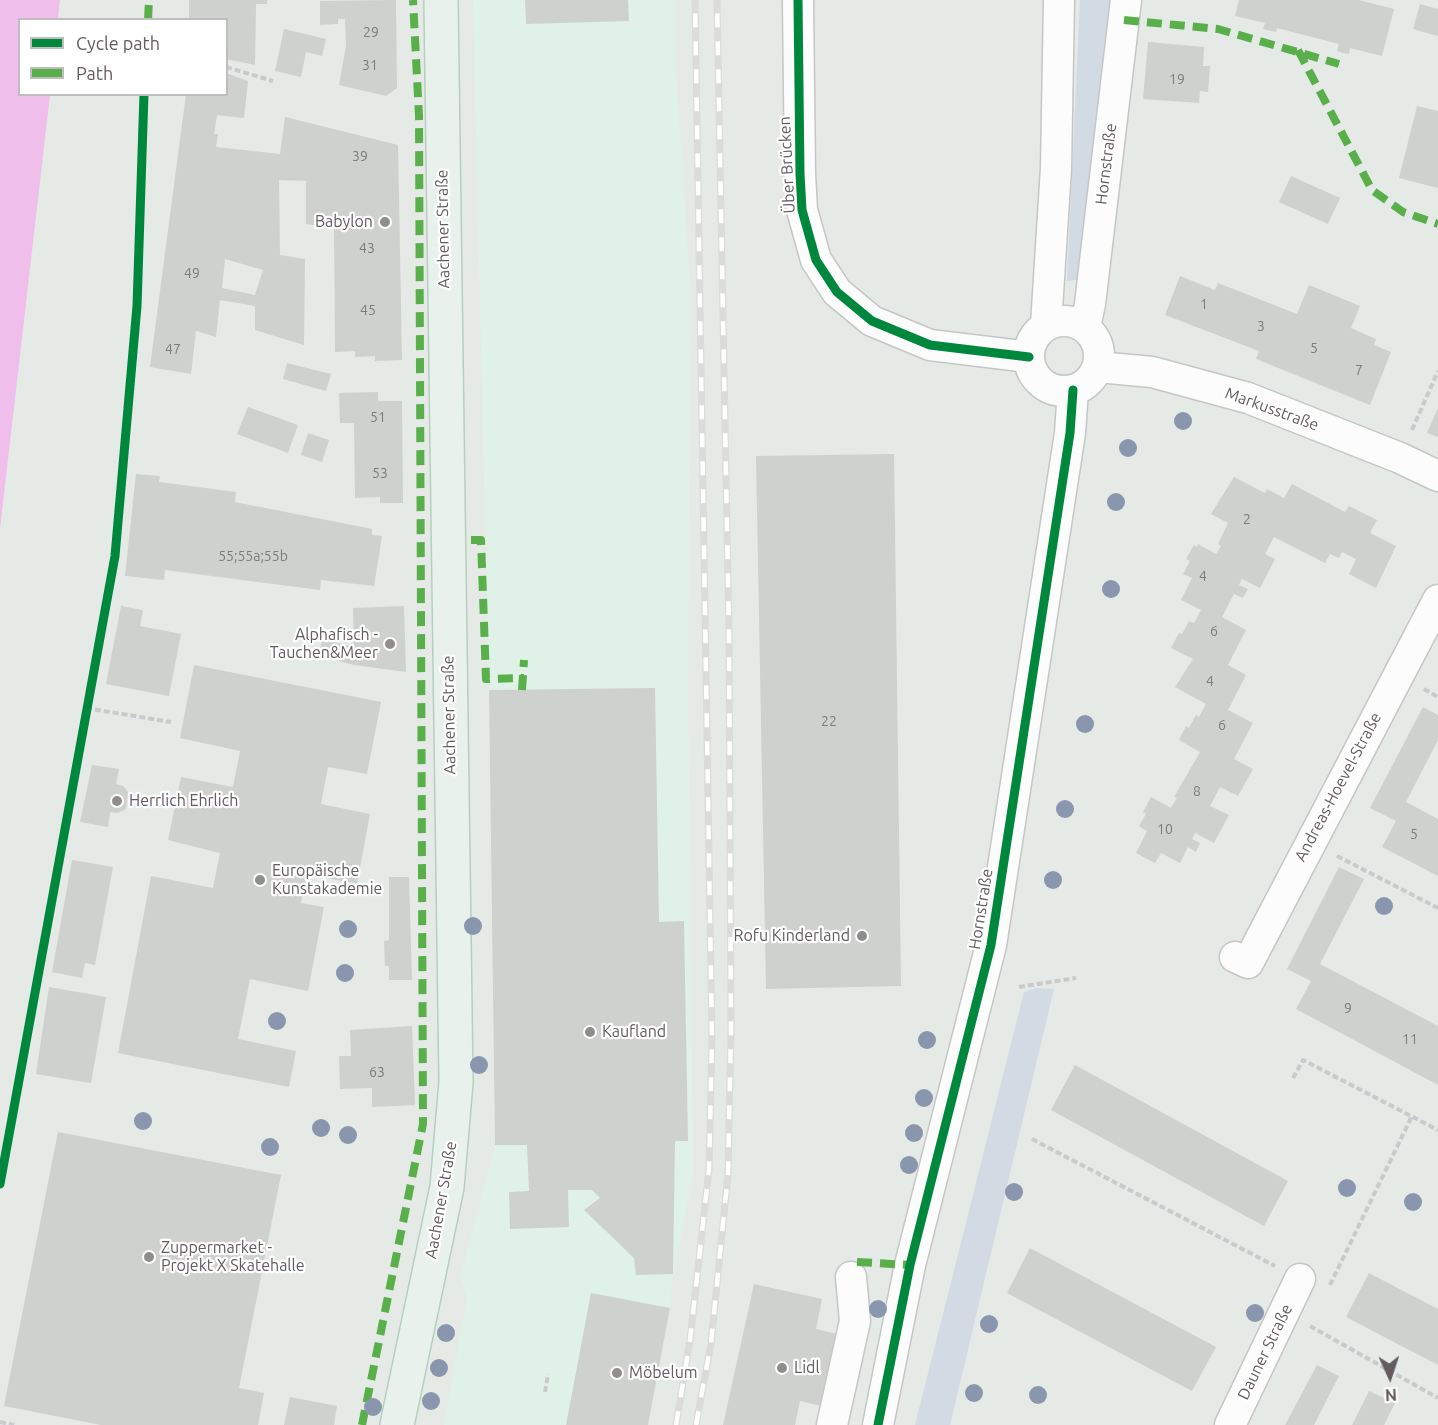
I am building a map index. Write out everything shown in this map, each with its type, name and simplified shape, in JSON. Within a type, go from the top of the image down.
[{"type":"main road","name":"Aachener Straße","points":[[397,1425],[447,1187],[453,1146],[456,1083],[441,0]]},
{"type":"street","name":"Über Brücken","points":[[798,0],[802,210],[816,260],[837,292],[872,321],[930,345],[1029,357]]},
{"type":"street","points":[[1046,325],[1056,168],[1059,0]]},
{"type":"street","name":"Hornstraße","points":[[1085,327],[1090,304],[1126,0]]},
{"type":"street","points":[[1059,321],[1073,321],[1085,327],[1098,345],[1098,367],[1088,382],[1073,390],[1062,391],[1043,384],[1035,376],[1029,357],[1033,339],[1046,325],[1059,321]]},
{"type":"street","name":"Markusstraße","points":[[1098,367],[1152,372],[1248,398],[1400,458],[1438,476]]},
{"type":"street","name":"Hornstraße","points":[[878,1425],[910,1265],[991,945],[1070,433],[1073,390]]},
{"type":"street","name":"Andreas-Hoevel-Straße","points":[[1235,957],[1248,963],[1309,842],[1438,600]]},
{"type":"street","points":[[832,1425],[855,1321],[851,1277]]},
{"type":"street","name":"Dauner Straße","points":[[1230,1425],[1300,1279]]},
{"type":"path","points":[[228,69],[273,81]]},
{"type":"path","points":[[1400,458],[1438,371]]},
{"type":"path","points":[[86,708],[171,722]]},
{"type":"path","points":[[1309,842],[1438,908]]},
{"type":"path","points":[[1019,987],[1076,978]]},
{"type":"path","points":[[1293,1078],[1303,1060],[1438,1130]]},
{"type":"path","points":[[1032,1139],[1327,1292],[1412,1116]]},
{"type":"path","points":[[1286,1312],[1438,1398]]},
{"type":"path","points":[[545,1392],[548,1374]]},
{"type":"path","points":[[0,1422],[14,1425]]},
{"type":"shaded area","points":[[0,0],[60,0],[58,18],[18,18],[18,96],[50,96],[0,529]]},
{"type":"shaded area","points":[[473,0],[675,0],[675,57],[690,288],[688,690],[693,1175],[673,1274],[670,1308],[648,1425],[444,1425],[467,1299],[461,1277],[495,1145],[489,690]]},
{"type":"shaded area","points":[[1080,0],[1113,0],[1082,279],[1067,281]]},
{"type":"shaded area","points":[[1036,988],[1054,989],[950,1425],[915,1425],[1024,992]]},
{"type":"building","points":[[189,0],[267,0],[267,4],[256,4],[255,65],[228,59],[228,18],[189,18]]},
{"type":"building","points":[[396,0],[397,88],[386,96],[339,85],[346,46],[345,19],[338,19],[338,24],[320,25],[320,1]]},
{"type":"building","points":[[525,0],[628,0],[629,21],[526,24]]},
{"type":"building","points":[[1239,0],[1359,0],[1394,9],[1382,56],[1350,48],[1349,54],[1343,53],[1337,51],[1339,44],[1277,28],[1276,32],[1263,29],[1265,23],[1235,16]]},
{"type":"building","points":[[1420,4],[1438,9],[1438,36],[1413,29]]},
{"type":"building","points":[[284,29],[326,39],[322,56],[306,52],[301,77],[275,71]]},
{"type":"building","points":[[1148,42],[1204,47],[1203,66],[1210,66],[1208,92],[1200,91],[1199,103],[1143,99]]},
{"type":"building","points":[[228,74],[248,81],[244,118],[217,115],[214,134],[218,134],[216,147],[280,154],[285,117],[398,145],[402,360],[375,361],[375,356],[355,357],[355,351],[335,352],[334,228],[306,224],[306,181],[279,180],[280,255],[305,259],[304,345],[255,330],[255,306],[220,300],[216,337],[196,331],[191,374],[150,367],[186,96],[228,96]],"holes":[[[225,259],[263,270],[255,295],[222,288]]]},
{"type":"building","points":[[1417,106],[1438,111],[1438,188],[1399,178]]},
{"type":"building","points":[[1291,176],[1340,198],[1328,224],[1279,202]]},
{"type":"building","points":[[1180,276],[1215,290],[1218,283],[1297,314],[1309,285],[1360,306],[1351,328],[1376,339],[1374,345],[1391,352],[1370,405],[1256,359],[1259,351],[1165,315]]},
{"type":"building","points":[[287,363],[331,374],[326,391],[283,379]]},
{"type":"building","points":[[378,392],[378,401],[402,401],[403,503],[380,503],[380,497],[355,498],[354,423],[340,423],[339,393]]},
{"type":"building","points":[[248,407],[298,425],[288,453],[237,434]]},
{"type":"building","points":[[1438,408],[1438,437],[1427,433]]},
{"type":"building","points":[[308,433],[329,440],[322,462],[301,455]]},
{"type":"building","points":[[894,454],[901,986],[766,989],[756,456]]},
{"type":"building","points":[[136,474],[160,476],[159,482],[236,492],[235,502],[372,529],[372,535],[382,536],[374,586],[321,580],[320,590],[165,570],[164,580],[125,576]]},
{"type":"building","points":[[1234,477],[1265,493],[1267,489],[1284,498],[1292,484],[1345,512],[1349,506],[1377,520],[1370,533],[1396,546],[1376,588],[1349,574],[1356,559],[1342,552],[1339,558],[1330,554],[1325,563],[1274,537],[1265,554],[1275,559],[1260,588],[1242,579],[1239,585],[1248,589],[1243,598],[1234,594],[1222,617],[1246,630],[1228,665],[1246,675],[1228,710],[1253,723],[1234,759],[1253,769],[1238,796],[1220,787],[1210,806],[1229,815],[1214,843],[1195,833],[1192,839],[1200,843],[1196,852],[1188,847],[1180,863],[1161,853],[1155,863],[1136,853],[1147,831],[1139,826],[1146,814],[1143,812],[1151,797],[1171,808],[1177,798],[1174,797],[1200,752],[1179,740],[1186,726],[1189,728],[1196,715],[1199,717],[1206,704],[1175,687],[1193,659],[1171,648],[1179,633],[1182,634],[1189,621],[1194,623],[1201,610],[1181,600],[1192,578],[1183,574],[1190,561],[1186,559],[1194,545],[1197,547],[1198,544],[1216,554],[1221,546],[1218,544],[1228,523],[1211,514]]},
{"type":"building","points":[[121,606],[143,610],[140,626],[181,634],[169,696],[106,684]]},
{"type":"building","points":[[404,606],[406,672],[354,665],[319,656],[322,639],[354,647],[353,608]]},
{"type":"building","name":"Europäische Kunstakademie","points":[[194,665],[381,702],[367,774],[328,767],[321,804],[370,814],[357,884],[307,874],[301,903],[324,907],[308,991],[250,979],[238,1039],[296,1051],[289,1087],[118,1053],[151,876],[213,888],[220,853],[168,840],[181,777],[233,787],[240,751],[180,738]]},
{"type":"building","name":"Kaufland","points":[[655,688],[659,922],[684,921],[688,1141],[675,1141],[673,1274],[636,1275],[634,1258],[584,1210],[600,1198],[592,1190],[568,1190],[569,1227],[510,1229],[509,1192],[529,1191],[527,1145],[495,1145],[489,690]]},
{"type":"building","points":[[1423,707],[1438,715],[1438,740],[1406,802],[1438,819],[1438,876],[1382,847],[1396,821],[1370,808]]},
{"type":"building","points":[[92,765],[119,769],[116,784],[123,786],[128,792],[126,809],[118,813],[110,812],[108,827],[80,822]]},
{"type":"building","points":[[72,860],[113,867],[95,965],[85,963],[82,978],[52,972]]},
{"type":"building","points":[[1339,867],[1364,879],[1320,964],[1438,1026],[1438,1085],[1296,1009],[1311,981],[1287,969]]},
{"type":"building","points":[[389,877],[409,877],[412,980],[389,980],[389,966],[385,966],[384,941],[389,940]]},
{"type":"building","points":[[49,987],[106,997],[91,1083],[36,1074]]},
{"type":"building","points":[[412,1026],[415,1105],[372,1107],[372,1088],[340,1089],[339,1056],[351,1056],[350,1030]]},
{"type":"building","points":[[1075,1065],[1288,1181],[1264,1226],[1051,1110]]},
{"type":"building","name":"Zuppermarket - Projekt X Skatehalle","points":[[58,1132],[281,1175],[239,1388],[264,1393],[258,1425],[101,1425],[4,1406]]},
{"type":"building","points":[[1030,1248],[1216,1347],[1192,1391],[1007,1293]]},
{"type":"building","points":[[1369,1273],[1438,1309],[1438,1365],[1346,1317]]},
{"type":"building","name":"Lidl","points":[[754,1284],[822,1299],[816,1329],[837,1334],[821,1406],[800,1401],[795,1425],[723,1425]]},
{"type":"building","name":"Möbelum","points":[[591,1293],[670,1308],[648,1425],[566,1425]]},
{"type":"building","points":[[1317,1365],[1339,1376],[1314,1425],[1285,1425]]},
{"type":"building","points":[[1369,1391],[1395,1403],[1384,1425],[1352,1425]]},
{"type":"building","points":[[290,1397],[337,1406],[334,1425],[284,1425]]},
{"type":"railway","points":[[676,1425],[690,1340],[709,1169],[712,1039],[695,0]]},
{"type":"railway","points":[[696,1425],[711,1343],[728,1174],[731,1031],[729,632],[717,0]]},
{"type":"marked path","points":[[148,18],[149,0]]},
{"type":"marked path","points":[[362,1425],[423,1124],[419,116],[413,0]]},
{"type":"marked path","points":[[1124,20],[1218,29],[1339,64]]},
{"type":"marked path","points":[[1298,50],[1372,190],[1403,212],[1438,224]]},
{"type":"marked path","points":[[471,540],[481,540],[486,679],[524,678]]},
{"type":"marked path","points":[[522,690],[524,660]]},
{"type":"marked path","points":[[857,1262],[910,1265]]},
{"type":"cycle path","points":[[798,0],[802,210],[816,260],[837,292],[872,321],[930,345],[1029,357]]},
{"type":"cycle path","points":[[0,1184],[115,556],[137,306],[144,96]]},
{"type":"cycle path","points":[[878,1425],[910,1265],[991,945],[1070,433],[1073,390]]},
{"type":"place","name":"Babylon","points":[[385,222]]},
{"type":"place","name":"Alphafisch - Tauchen&Meer","points":[[390,644]]},
{"type":"place","name":"Herrlich Ehrlich","points":[[117,801]]},
{"type":"place","name":"Europäische Kunstakademie","points":[[260,880]]},
{"type":"place","name":"Rofu Kinderland","points":[[862,936]]},
{"type":"place","name":"Kaufland","points":[[590,1032]]},
{"type":"place","name":"Zuppermarket - Projekt X Skatehalle","points":[[149,1257]]},
{"type":"place","name":"Lidl","points":[[782,1368]]},
{"type":"place","name":"Möbelum","points":[[617,1373]]}]
